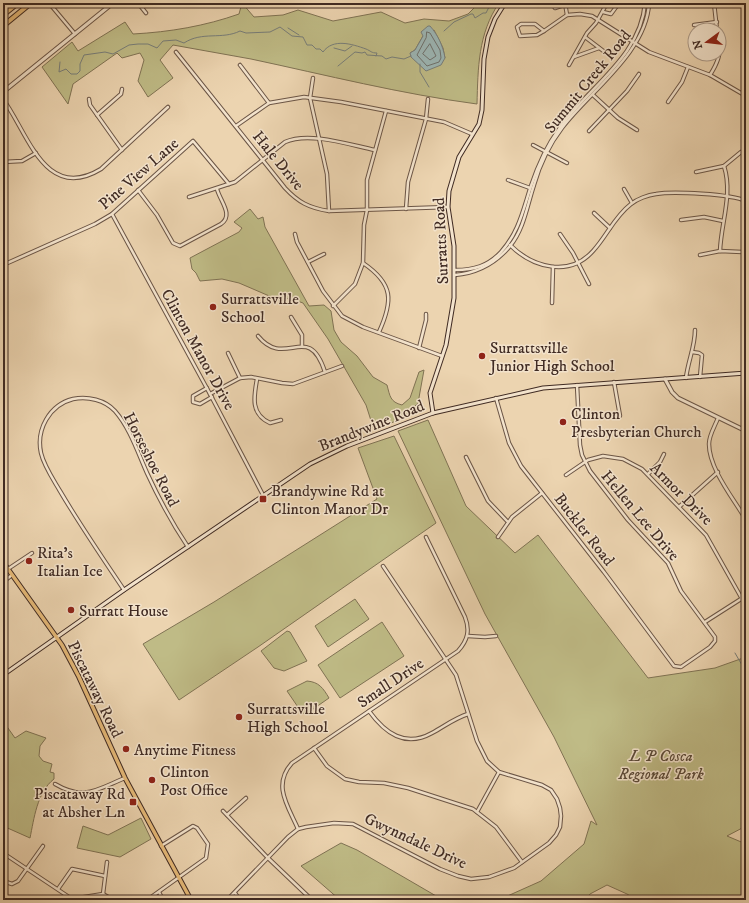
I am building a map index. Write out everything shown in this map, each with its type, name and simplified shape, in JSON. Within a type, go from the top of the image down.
[{"type":"highway","points":[[3,15],[18,3]]},
{"type":"highway","points":[[3,26],[31,3]]},
{"type":"main road","points":[[3,92],[113,3]]},
{"type":"main road","name":"Surratts Road","points":[[433,413],[430,393],[442,356],[453,309],[455,275],[454,239],[448,207],[449,191],[453,172],[459,157],[479,124],[482,110],[484,59],[488,37],[495,19],[505,3]]},
{"type":"main road","name":"Brandywine Road","points":[[3,675],[263,495],[322,457],[433,413],[543,388],[746,373]]},
{"type":"main road","points":[[665,379],[675,396],[746,431]]},
{"type":"main road","name":"Piscataway Road","points":[[3,562],[56,637],[79,677],[125,778],[191,900]]},
{"type":"street","points":[[48,3],[75,34]]},
{"type":"street","points":[[138,3],[146,13]]},
{"type":"street","points":[[552,3],[555,8],[564,4],[567,15]]},
{"type":"street","points":[[569,65],[585,37],[599,19],[607,3]]},
{"type":"street","points":[[603,12],[611,14],[619,3]]},
{"type":"street","name":"Summit Creek Road","points":[[633,42],[641,24],[645,3]]},
{"type":"street","name":"Summit Creek Road","points":[[455,275],[485,268],[497,260],[522,226],[531,189],[546,152],[566,119],[592,94],[614,68],[644,27],[648,3]]},
{"type":"street","points":[[714,3],[717,22]]},
{"type":"street","points":[[544,31],[541,27],[533,24],[521,24],[517,27],[519,35],[537,35],[544,31],[567,15],[584,14],[599,19],[654,54],[710,75],[746,96]]},
{"type":"street","points":[[585,37],[606,54]]},
{"type":"street","points":[[574,57],[599,48]]},
{"type":"street","name":"Hale Drive","points":[[176,52],[296,200],[313,208],[329,211],[448,207]]},
{"type":"street","points":[[710,75],[717,62]]},
{"type":"street","points":[[240,65],[269,103]]},
{"type":"street","points":[[668,102],[682,82],[688,67]]},
{"type":"street","points":[[589,131],[627,92],[639,74]]},
{"type":"street","points":[[313,78],[310,98],[328,180],[329,211]]},
{"type":"street","points":[[97,115],[121,94],[122,89]]},
{"type":"street","points":[[592,94],[608,111],[637,130]]},
{"type":"street","points":[[236,126],[269,103],[292,98],[310,98],[449,123],[472,134]]},
{"type":"street","points":[[3,99],[43,165],[54,174],[67,178],[80,178],[91,175],[101,169],[168,107]]},
{"type":"street","points":[[89,99],[90,105],[122,150]]},
{"type":"street","points":[[406,209],[408,182],[426,119],[428,99]]},
{"type":"street","points":[[333,306],[355,284],[363,263],[364,225],[367,210],[367,180],[386,111]]},
{"type":"street","points":[[190,197],[235,182],[285,142],[291,139],[304,137],[320,139],[375,150]]},
{"type":"street","name":"Pine View Lane","points":[[3,265],[95,224],[112,214],[194,141],[229,184]]},
{"type":"street","points":[[533,145],[567,163]]},
{"type":"street","points":[[696,172],[724,166],[741,152]]},
{"type":"street","points":[[3,162],[22,161],[36,153]]},
{"type":"street","points":[[720,252],[723,221],[728,196],[724,166]]},
{"type":"street","points":[[508,180],[531,189]]},
{"type":"street","points":[[138,190],[157,215],[173,243],[180,246],[226,220],[227,214],[217,189]]},
{"type":"street","points":[[624,189],[632,203]]},
{"type":"street","points":[[509,244],[521,255],[532,262],[553,267],[565,266],[578,262],[592,253],[610,228],[632,203],[658,194],[728,196],[746,201]]},
{"type":"street","points":[[594,213],[610,228]]},
{"type":"street","name":"Clinton Manor Drive","points":[[112,214],[263,495]]},
{"type":"street","points":[[681,220],[704,217],[723,221]]},
{"type":"street","points":[[295,234],[297,242],[333,306],[351,321],[442,356]]},
{"type":"street","points":[[560,234],[578,262],[589,284]]},
{"type":"street","name":"Summit Creek Road","points":[[455,270],[473,270],[484,265],[496,257],[509,244]]},
{"type":"street","points":[[700,255],[720,252],[742,252]]},
{"type":"street","points":[[308,262],[324,254]]},
{"type":"street","points":[[363,263],[377,272],[384,282],[388,293],[388,310],[379,332]]},
{"type":"street","points":[[552,303],[553,267]]},
{"type":"street","points":[[419,348],[426,320],[426,314]]},
{"type":"street","points":[[291,317],[302,335],[302,346]]},
{"type":"street","points":[[686,378],[695,330]]},
{"type":"street","points":[[258,336],[266,344],[278,349],[302,346],[316,352],[325,372]]},
{"type":"street","points":[[692,352],[701,353],[700,377]]},
{"type":"street","points":[[228,353],[240,378]]},
{"type":"street","points":[[206,388],[193,396],[194,402],[200,404],[240,378],[251,377],[293,384],[342,366]]},
{"type":"street","points":[[257,379],[254,399],[257,413],[262,419],[270,423],[281,420]]},
{"type":"street","points":[[614,382],[620,416]]},
{"type":"street","name":"Hellen Lee Drive","points":[[577,385],[580,444],[585,461],[593,477],[636,530],[668,563],[681,592],[716,640],[710,647]]},
{"type":"street","name":"Horseshoe Road","points":[[124,590],[79,524],[44,460],[40,445],[41,431],[46,419],[57,407],[72,400],[87,398],[105,403],[115,411],[126,428],[166,514],[188,547]]},
{"type":"street","name":"Buckler Road","points":[[496,398],[513,453],[521,466],[674,666],[680,668],[684,666],[710,647]]},
{"type":"street","points":[[718,418],[709,445],[712,461],[746,520]]},
{"type":"street","points":[[648,474],[662,460],[664,454]]},
{"type":"street","name":"Armor Drive","points":[[566,475],[585,461],[603,456],[617,458],[637,465],[680,506],[711,541],[746,606]]},
{"type":"street","points":[[466,457],[488,501],[507,522]]},
{"type":"street","points":[[680,506],[718,472]]},
{"type":"street","points":[[498,537],[507,522],[542,493]]},
{"type":"street","points":[[426,537],[465,617],[468,628],[468,636],[496,636]]},
{"type":"street","points":[[7,569],[32,553]]},
{"type":"street","name":"Gwynndale Drive","points":[[298,829],[334,823],[353,824],[440,869],[464,878],[481,878],[494,876],[514,868],[553,839],[561,821],[560,808],[557,799],[547,787],[499,772],[489,764],[483,756],[458,681],[383,566]]},
{"type":"street","points":[[3,582],[12,576]]},
{"type":"street","points":[[704,622],[741,599]]},
{"type":"street","name":"Small Drive","points":[[298,829],[282,796],[282,780],[286,770],[292,763],[445,659],[461,647],[468,636]]},
{"type":"street","points":[[369,710],[387,732],[397,737],[411,739],[432,733],[452,720],[468,714]]},
{"type":"street","points":[[314,748],[327,766],[345,779],[359,782],[384,783],[408,788],[463,805],[477,812],[496,827],[522,862]]},
{"type":"street","points":[[477,812],[499,772]]},
{"type":"street","points":[[54,784],[68,792],[85,794],[125,778]]},
{"type":"street","points":[[227,815],[246,798]]},
{"type":"street","points":[[224,811],[268,858],[312,900]]},
{"type":"street","points":[[147,900],[204,860],[209,849],[208,844],[197,828],[193,826],[161,846]]},
{"type":"street","points":[[226,900],[235,894],[268,858],[298,829]]},
{"type":"street","points":[[3,881],[10,884],[16,883],[28,869],[43,846]]},
{"type":"street","points":[[3,853],[69,897],[75,899],[103,894],[113,900]]},
{"type":"street","points":[[103,894],[107,862]]},
{"type":"street","points":[[58,889],[72,869],[105,876]]},
{"type":"street","points":[[158,892],[163,900]]},
{"type":"street","points":[[235,894],[240,900]]},
{"type":"green space","points":[[242,3],[254,17],[283,15],[298,10],[333,21],[381,12],[405,23],[424,19],[449,21],[468,14],[479,3],[499,3],[487,27],[480,52],[477,104],[392,90],[251,59],[173,45],[160,60],[173,78],[148,97],[138,81],[144,60],[140,53],[122,58],[117,53],[73,84],[68,104],[42,67],[72,42],[78,51],[125,22],[133,34],[174,30],[200,25],[239,14]],"holes":[[[434,30],[443,48],[445,58],[421,66],[410,53],[415,50],[423,36]]]},
{"type":"green space","points":[[250,209],[258,219],[263,217],[265,227],[309,306],[324,305],[331,311],[334,330],[341,342],[357,356],[373,377],[387,385],[390,395],[395,402],[402,405],[410,398],[419,372],[424,370],[418,403],[403,418],[374,430],[366,405],[328,339],[303,303],[289,298],[281,301],[239,283],[222,279],[200,281],[192,269],[190,258],[239,232],[242,228],[234,222]]},
{"type":"green space","name":"L P Cosca Regional Park","points":[[428,420],[466,506],[515,553],[538,535],[648,678],[715,668],[746,657],[746,826],[727,836],[746,844],[746,900],[637,900],[607,885],[590,894],[585,900],[484,900],[503,898],[541,881],[584,844],[591,821],[597,825],[554,737],[485,614],[398,431]]},
{"type":"green space","points":[[394,436],[436,523],[179,700],[143,644],[214,602],[377,499],[358,448]]},
{"type":"green space","points":[[355,599],[369,619],[328,647],[315,626]]},
{"type":"green space","points":[[382,622],[404,656],[340,698],[318,665]]},
{"type":"green space","points":[[287,631],[290,632],[307,661],[284,671],[274,668],[261,651]]},
{"type":"green space","points":[[307,681],[320,686],[329,698],[306,714],[302,713],[287,691]]},
{"type":"green space","points":[[3,721],[15,738],[26,731],[46,738],[40,746],[39,756],[43,761],[52,764],[50,772],[54,773],[54,779],[48,784],[40,798],[30,838],[3,826]]},
{"type":"green space","points":[[141,818],[151,839],[120,857],[77,848],[83,826],[108,835]]},
{"type":"green space","points":[[341,843],[357,850],[443,900],[340,900],[301,866]]},
{"type":"water","points":[[428,26],[433,29],[438,37],[445,58],[441,65],[426,71],[411,57],[410,53],[415,50],[423,36],[421,32]]},
{"type":"waterway","points":[[444,31],[454,22],[471,14],[473,14],[475,18],[483,13],[486,13],[491,3]]},
{"type":"waterway","points":[[60,62],[59,72],[66,69],[71,74],[77,74],[80,71],[80,64],[84,55],[105,52],[113,54],[129,45],[148,44],[157,48],[163,41],[176,40],[184,43],[198,37],[226,35],[240,31],[246,33],[270,32],[280,27],[292,36],[303,37],[307,45],[312,45],[316,49],[320,49],[323,52],[332,45],[343,43],[355,45],[377,53],[376,56]]},
{"type":"waterway","points":[[288,28],[299,35]]},
{"type":"waterway","points":[[334,48],[345,51],[352,46]]},
{"type":"waterway","points":[[338,66],[355,52],[365,52],[367,55],[382,56],[386,59],[392,57],[404,59],[411,56]]},
{"type":"waterway","points":[[420,64],[420,72],[429,87]]},
{"type":"waterway","points":[[735,653],[746,672]]},
{"type":"place","name":"Surrattsville School","points":[[213,307]]},
{"type":"place","name":"Surrattsville Junior High School","points":[[482,356]]},
{"type":"place","name":"Clinton Presbyterian Church","points":[[563,422]]},
{"type":"place","name":"Brandywine Rd at Clinton Manor Dr","points":[[263,499]]},
{"type":"place","name":"Rita's Italian Ice","points":[[29,561]]},
{"type":"place","name":"Surratt House","points":[[71,610]]},
{"type":"place","name":"Surrattsville High School","points":[[239,717]]},
{"type":"place","name":"Anytime Fitness","points":[[126,749]]},
{"type":"place","name":"Clinton Post Office","points":[[152,780]]},
{"type":"place","name":"Piscataway Rd at Absher Ln","points":[[133,802]]}]
